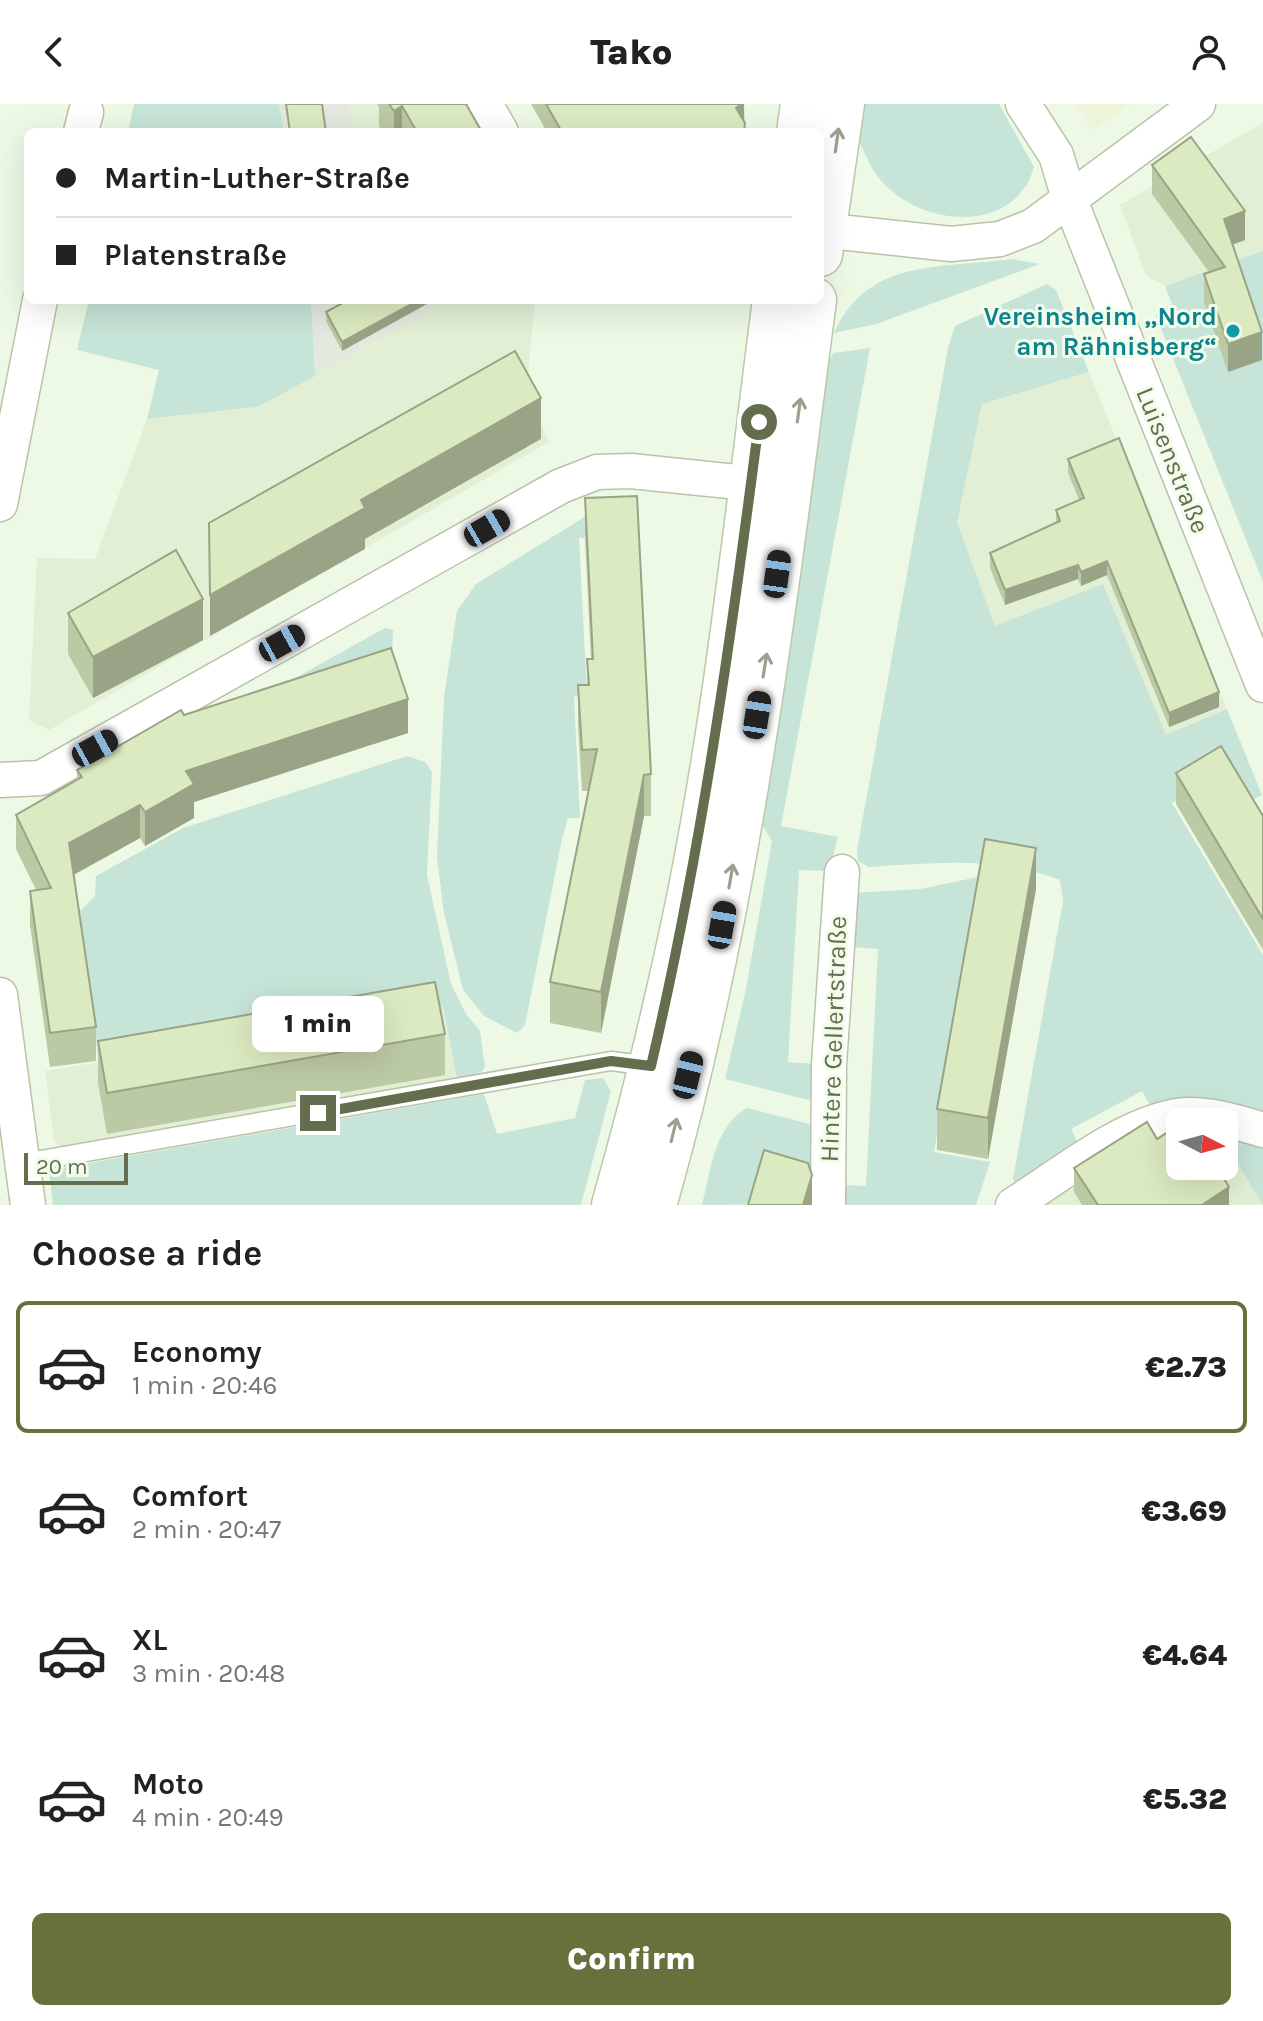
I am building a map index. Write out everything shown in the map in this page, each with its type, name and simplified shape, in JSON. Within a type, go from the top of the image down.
[{"type":"main road","points":[[800,128],[803,104]]},
{"type":"main road","points":[[824,220],[842,104]]},
{"type":"main road","points":[[654,1205],[722,925],[766,660],[775,304]]},
{"type":"main road","points":[[614,1205],[651,1066],[770,485],[813,304]]},
{"type":"street","points":[[485,104],[499,128]]},
{"type":"street","name":"Luisenstraße","points":[[1023,104],[1056,155],[1069,198],[1263,685]]},
{"type":"street","points":[[824,239],[951,244],[1000,239],[1033,226],[1198,104]]},
{"type":"street","points":[[0,504],[39,304]]},
{"type":"street","points":[[0,780],[41,778],[561,486],[597,472],[770,485]]},
{"type":"street","name":"Hintere Gellertstraße","points":[[828,1205],[829,1065],[842,872]]},
{"type":"street","points":[[0,995],[28,1205]]},
{"type":"street","points":[[1013,1205],[1148,1124],[1180,1116],[1209,1117],[1263,1130]]},
{"type":"lane","points":[[23,1163],[611,1061],[651,1066]]},
{"type":"shaded area","points":[[134,104],[279,104],[283,128],[129,128]]},
{"type":"shaded area","points":[[279,104],[350,104],[353,128],[283,128]]},
{"type":"shaded area","points":[[350,104],[445,104],[459,128],[353,128]]},
{"type":"shaded area","points":[[863,104],[999,104],[1034,167],[1022,192],[1002,208],[979,216],[952,216],[926,210],[901,198],[881,181],[867,158],[858,135]]},
{"type":"shaded area","points":[[1076,104],[1130,104],[1093,130]]},
{"type":"shaded area","points":[[1263,123],[1263,251],[1165,286],[1146,275],[1120,205]]},
{"type":"shaded area","points":[[1263,251],[1263,582],[1156,316],[1158,311],[1172,304],[1165,286]]},
{"type":"shaded area","points":[[1011,259],[1040,264],[876,324],[834,333],[849,308],[867,291],[887,279],[933,267]]},
{"type":"shaded area","points":[[1047,284],[1056,290],[1089,372],[982,404],[957,522],[995,626],[1103,584],[1166,735],[1227,709],[1262,795],[1242,806],[1222,773],[1172,803],[1263,955],[1263,1123],[1238,1121],[1238,1108],[1166,1108],[1166,1114],[1154,1113],[1142,1091],[1071,1129],[1082,1151],[1017,1186],[1013,1179],[1063,901],[1060,880],[1037,872],[990,864],[869,867],[858,861],[857,850],[948,348],[955,326]]},
{"type":"shaded area","points":[[88,304],[311,304],[315,376],[257,407],[147,419],[159,370],[77,350]]},
{"type":"shaded area","points":[[311,304],[438,304],[315,376]]},
{"type":"shaded area","points":[[438,304],[535,304],[528,373],[532,400],[549,442],[49,730],[29,720],[37,558],[95,559],[147,419],[257,407]]},
{"type":"shaded area","points":[[870,348],[781,826],[838,837],[829,871],[799,870],[788,1062],[815,1064],[815,1098],[808,1100],[725,1079],[746,989],[772,841],[761,823],[829,360],[834,353]]},
{"type":"shaded area","points":[[1089,372],[1227,709],[1166,736],[995,627],[957,522],[982,404]]},
{"type":"shaded area","points":[[617,497],[632,498],[640,535],[579,538],[587,695],[574,696],[580,818],[568,818],[525,1025],[517,1033],[484,1016],[463,990],[444,913],[437,857],[444,697],[457,611],[476,584]]},
{"type":"shaded area","points":[[385,628],[393,630],[392,661],[186,739]]},
{"type":"shaded area","points":[[407,756],[425,762],[432,772],[427,875],[451,984],[466,1014],[480,1031],[485,1067],[481,1072],[457,1079],[443,1006],[99,1064],[80,911],[95,896],[96,876],[183,828]]},
{"type":"shaded area","points":[[983,876],[934,1152],[990,1162],[976,1205],[847,1205],[839,1185],[866,1186],[878,949],[850,947],[855,893],[920,889]]},
{"type":"shaded area","points":[[444,1005],[457,1079],[63,1147],[54,1141],[45,1071]]},
{"type":"shaded area","points":[[603,1078],[611,1091],[581,1205],[53,1205],[49,1170],[484,1094],[497,1134],[575,1118],[585,1080]]},
{"type":"shaded area","points":[[747,1108],[817,1126],[818,1204],[702,1205],[711,1164],[721,1138],[727,1126]]},
{"type":"shaded area","points":[[1238,1134],[1263,1139],[1263,1205],[1238,1165]]},
{"type":"shaded area","points":[[1133,1143],[1166,1159],[1166,1180],[1238,1180],[1238,1165],[1263,1205],[1036,1205]]},
{"type":"building","points":[[286,104],[322,104],[325,128],[289,128]]},
{"type":"building","points":[[389,104],[466,104],[480,128],[415,128],[402,106],[394,111]]},
{"type":"building","points":[[546,104],[741,104],[736,108],[745,123],[744,128],[560,128]]},
{"type":"building","points":[[1191,137],[1245,211],[1224,219],[1262,332],[1228,344],[1204,274],[1225,267],[1152,165]]},
{"type":"building","points":[[341,304],[412,304],[342,342],[326,312]]},
{"type":"building","points":[[515,351],[541,398],[361,500],[365,508],[210,595],[209,523]]},
{"type":"building","points":[[1119,438],[1219,692],[1169,713],[1107,561],[1081,572],[1078,565],[1005,590],[990,553],[1060,521],[1056,510],[1084,498],[1068,459]]},
{"type":"building","points":[[637,496],[651,774],[644,775],[601,992],[550,982],[597,749],[582,750],[578,685],[589,685],[587,659],[593,659],[585,498]]},
{"type":"building","points":[[176,550],[203,599],[93,657],[68,613]]},
{"type":"building","points":[[391,648],[408,699],[186,771],[194,784],[145,812],[140,805],[69,843],[96,1027],[50,1033],[30,891],[51,888],[16,815],[82,777],[77,770],[181,710],[184,715]]},
{"type":"building","points":[[1221,746],[1263,816],[1263,919],[1176,773]]},
{"type":"building","points":[[985,839],[1036,848],[988,1118],[937,1109]]},
{"type":"building","points":[[435,982],[445,1034],[107,1093],[98,1041]]},
{"type":"building","points":[[1147,1122],[1157,1139],[1166,1133],[1166,1180],[1225,1180],[1229,1187],[1202,1205],[1098,1205],[1074,1168]]},
{"type":"building","points":[[764,1150],[808,1163],[812,1175],[803,1205],[748,1205]]},
{"type":"place","name":"Vereinsheim „Nord am Rähnisberg“","points":[[1233,331]]},
{"type":"route","points":[[318,1113],[611,1061],[651,1066],[680,939],[715,746],[759,422]]}]
